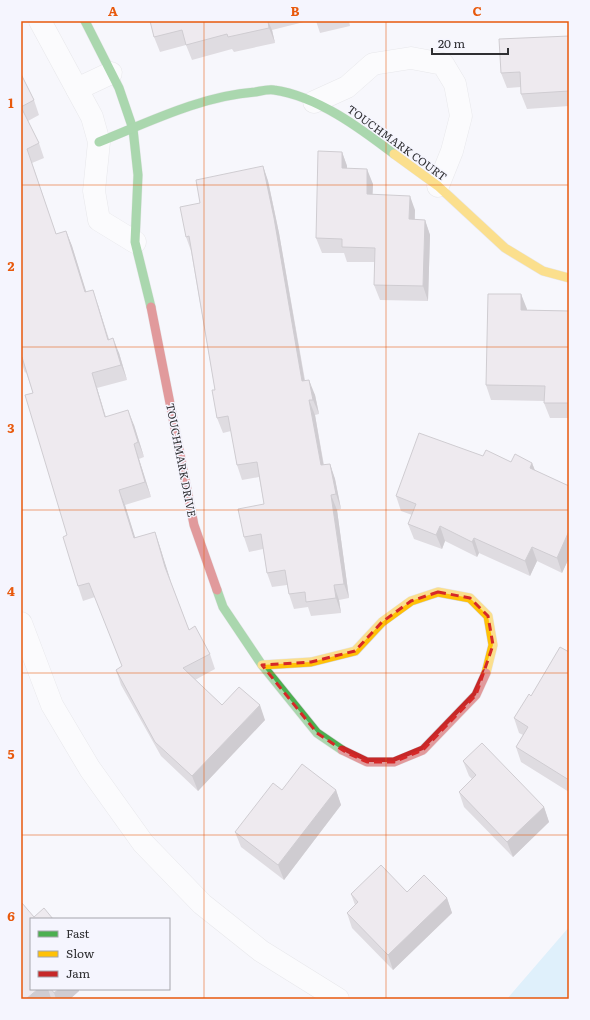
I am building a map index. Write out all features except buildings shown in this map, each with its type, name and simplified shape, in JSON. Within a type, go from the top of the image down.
[{"type":"street","points":[[40,21],[92,117],[98,142],[94,191],[99,220],[135,242]]},
{"type":"street","name":"TOUCHMARK DRIVE","points":[[85,21],[119,88],[133,130],[138,175],[135,242],[144,274],[194,526],[223,607],[262,665],[317,733],[347,753],[367,762],[394,762],[423,750],[476,695],[488,668],[493,645],[488,616],[470,598],[438,592],[411,601],[382,622],[355,651],[312,662],[262,665]]},
{"type":"street","points":[[314,102],[347,87],[373,64],[411,58],[443,64],[455,84],[461,116],[452,151],[438,186]]},
{"type":"street","points":[[77,89],[111,72]]},
{"type":"street","name":"TOUCHMARK COURT","points":[[98,142],[133,130],[185,108],[238,93],[273,90],[314,102],[355,125],[438,186],[505,248],[543,271],[569,278]]},
{"type":"street","points":[[21,622],[52,705],[90,769],[143,843],[202,904],[255,946],[338,999]]},
{"type":"highlighted area","points":[[438,592],[470,598],[488,616],[493,645],[476,695],[423,750],[394,762],[367,762],[347,753],[317,733],[262,665],[311,662],[355,651],[382,622],[411,601]]},
{"type":"water","points":[[569,927],[569,999],[507,999]]},
{"type":"traffic: fast","points":[[85,21],[119,88],[133,129],[138,175],[135,242],[151,307]]},
{"type":"traffic: fast","points":[[99,142],[156,118],[195,104],[235,94],[272,90],[290,93],[322,106],[337,114],[394,154]]},
{"type":"traffic: fast","points":[[217,590],[223,607],[262,665],[317,733],[342,750]]},
{"type":"traffic: slow","points":[[394,154],[438,186],[505,248],[543,271],[569,278]]},
{"type":"traffic: slow","points":[[262,665],[311,662],[355,651],[382,622],[411,601],[438,592],[470,598],[488,616],[493,645],[486,673]]},
{"type":"traffic: jam","points":[[151,307],[194,525],[217,590]]},
{"type":"traffic: jam","points":[[342,750],[367,762],[394,762],[423,750],[476,695],[486,673]]}]
